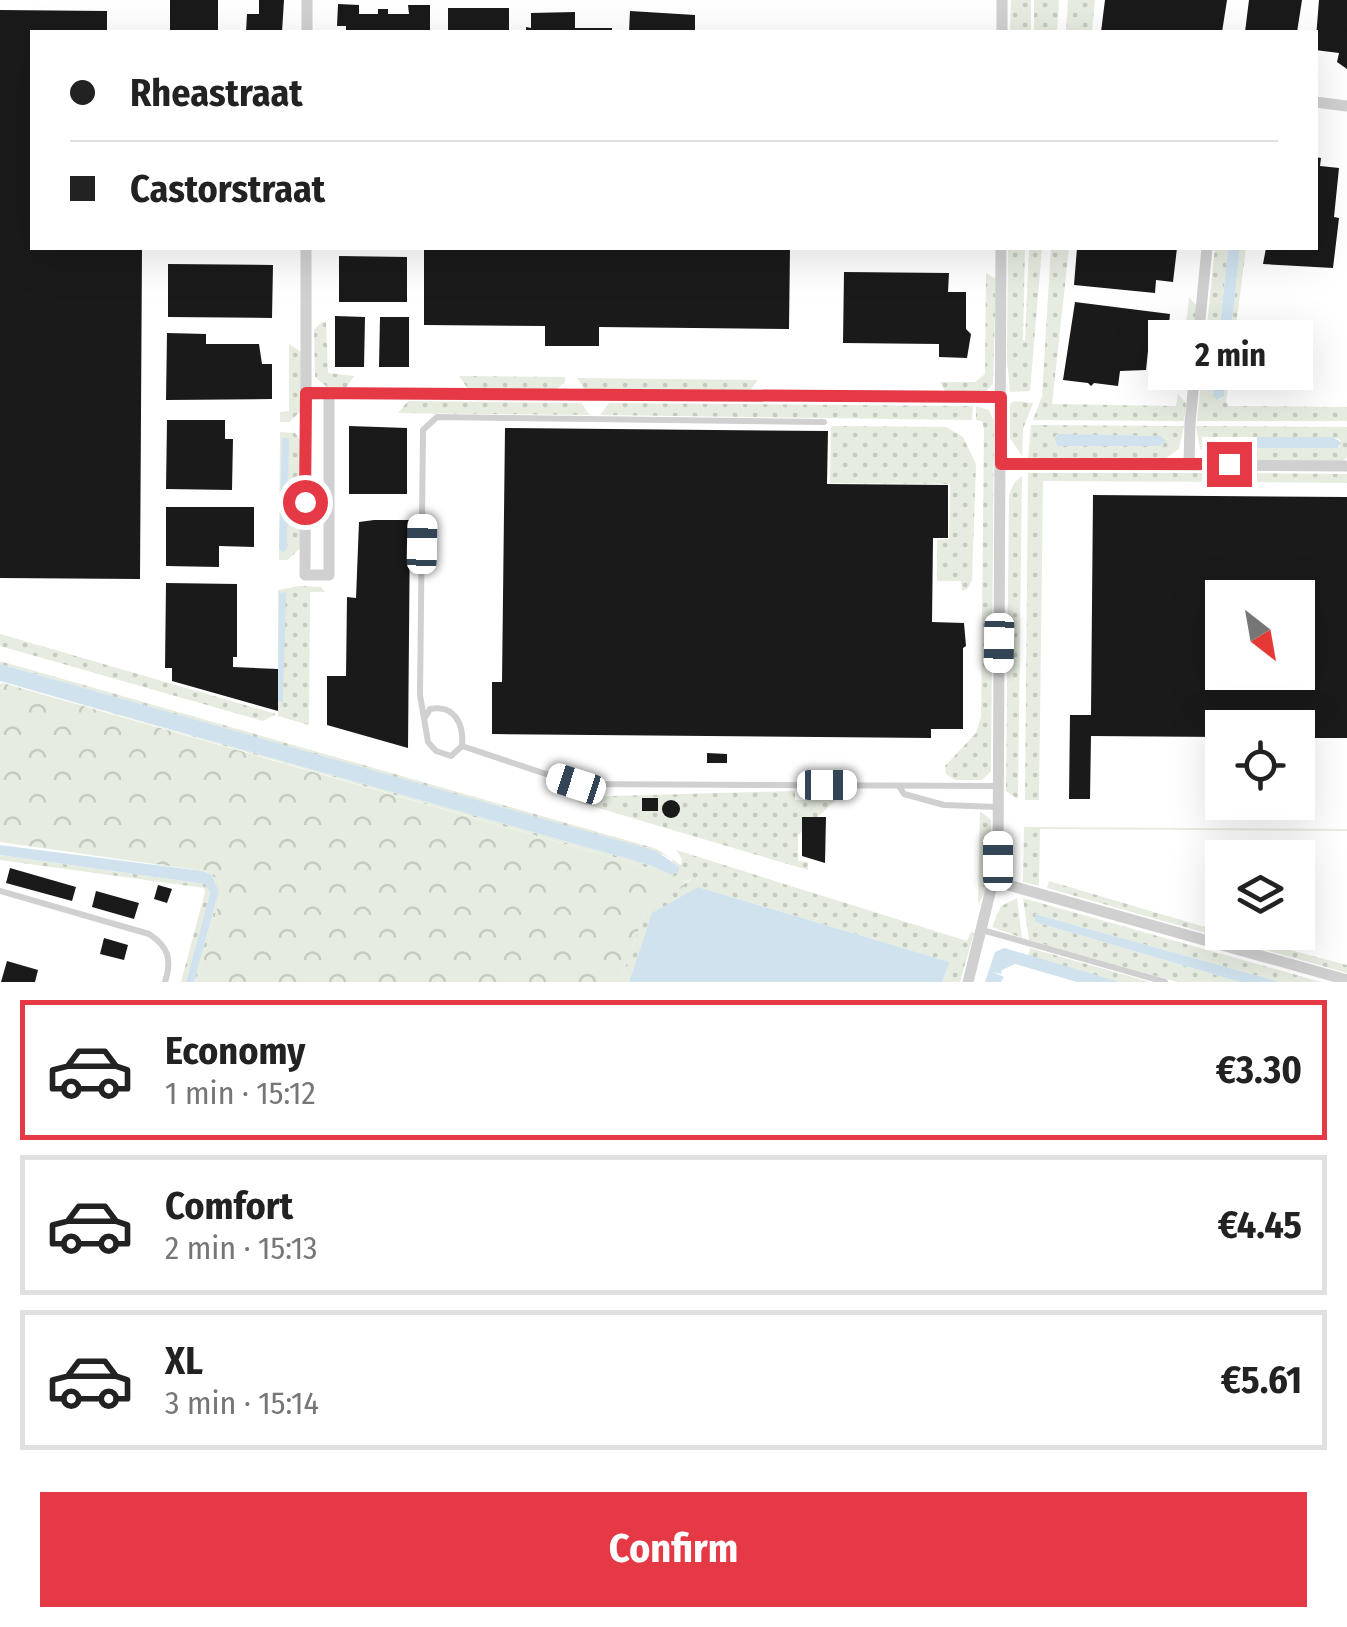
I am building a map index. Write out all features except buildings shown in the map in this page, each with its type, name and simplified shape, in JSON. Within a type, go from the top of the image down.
[{"type":"street","points":[[307,0],[307,30]]},
{"type":"street","points":[[1002,0],[1002,30]]},
{"type":"street","points":[[1318,102],[1347,106]]},
{"type":"street","points":[[306,250],[305,575],[330,575],[330,394]]},
{"type":"street","points":[[968,982],[998,861],[1002,250]]},
{"type":"street","points":[[1189,464],[1207,250]]},
{"type":"street","points":[[306,393],[1001,397]]},
{"type":"street","points":[[1001,464],[1347,466]]},
{"type":"street","points":[[994,881],[1347,980]]},
{"type":"lane","points":[[426,716],[437,707],[453,713],[463,730],[462,746],[450,756],[436,750],[424,733],[426,716],[420,695],[423,430],[436,418],[824,422]]},
{"type":"lane","points":[[462,746],[576,784],[997,786]]},
{"type":"lane","points":[[899,785],[904,794],[944,805],[998,807]]},
{"type":"lane","points":[[0,892],[149,934],[167,950],[170,966],[166,982]]},
{"type":"lane","points":[[982,930],[1164,982]]},
{"type":"green space","points":[[1011,0],[1031,0],[1031,30],[1010,30]]},
{"type":"green space","points":[[1034,0],[1059,0],[1057,30],[1034,30]]},
{"type":"green space","points":[[1068,0],[1095,0],[1092,30],[1066,30]]},
{"type":"green space","points":[[1008,250],[1025,250],[1025,341],[1029,250],[1042,250],[1030,391],[1010,392]]},
{"type":"green space","points":[[1051,250],[1069,250],[1052,404],[1176,406],[1178,394],[1186,403],[1184,421],[1033,420],[1042,396]]},
{"type":"green space","points":[[1215,250],[1228,250],[1213,395],[1219,400],[1224,396],[1240,250],[1246,250],[1226,402],[1229,406],[1347,407],[1347,421],[1197,421]]},
{"type":"green space","points":[[986,273],[996,279],[993,384],[986,391],[947,394],[940,382],[975,382],[985,374]]},
{"type":"green space","points":[[1189,297],[1197,306],[1189,374],[1180,380]]},
{"type":"green space","points":[[326,322],[328,373],[354,376],[346,388],[327,387],[315,377],[314,330]]},
{"type":"green space","points":[[289,344],[301,352],[301,411],[289,422],[280,422],[280,412],[289,411]]},
{"type":"green space","points":[[459,376],[565,377],[565,382],[556,390],[468,389]]},
{"type":"green space","points":[[577,378],[758,380],[749,392],[585,390]]},
{"type":"green space","points":[[408,401],[581,403],[590,415],[398,413]]},
{"type":"green space","points":[[609,403],[973,406],[972,420],[600,415]]},
{"type":"green space","points":[[1033,403],[1023,429],[1022,456],[1010,438],[1010,404]]},
{"type":"green space","points":[[976,406],[989,410],[994,421],[991,771],[982,780],[955,780],[946,774],[945,766],[976,733],[981,717],[984,429],[982,421],[976,420]]},
{"type":"green space","points":[[1031,425],[1184,426],[1179,449],[1163,460],[1028,459]],"holes":[[[1056,435],[1161,436],[1163,445],[1057,446],[1054,441]]]},
{"type":"green space","points":[[831,426],[946,427],[963,437],[976,464],[972,580],[968,588],[962,591],[961,581],[937,581],[937,540],[949,539],[950,484],[830,483]]},
{"type":"green space","points":[[1196,426],[1347,427],[1347,457],[1343,461],[1216,460],[1200,449]],"holes":[[[1333,437],[1341,440],[1340,447],[1214,448],[1209,442]]]},
{"type":"green space","points":[[280,432],[295,433],[301,441],[300,548],[288,560],[279,560]]},
{"type":"green space","points":[[1028,473],[1229,473],[1237,482],[1043,481],[1039,800],[1025,800]]},
{"type":"green space","points":[[1258,473],[1347,474],[1347,483],[1250,482]]},
{"type":"green space","points":[[1022,476],[1018,799],[1006,791],[1009,495]]},
{"type":"green space","points":[[321,587],[325,592],[310,592],[309,725],[278,716],[278,590]]},
{"type":"green space","points":[[0,634],[276,714],[263,721],[0,646]]},
{"type":"green space","points":[[0,664],[657,849],[672,859]]},
{"type":"green space","points":[[0,681],[649,865],[672,875],[672,859],[681,865],[676,850],[967,941],[974,933],[960,982],[942,982],[950,962],[698,887],[652,914],[629,982],[620,982],[646,909],[693,878],[685,882],[678,875],[669,879],[648,868]]},
{"type":"green space","points":[[3,683],[648,868],[669,878],[678,875],[685,882],[646,909],[620,982],[197,982],[222,891],[212,872],[0,842]]},
{"type":"green space","points":[[795,791],[795,800],[836,800],[798,835],[798,861],[808,862],[808,870],[578,802],[577,797]]},
{"type":"green space","points":[[980,811],[991,820],[991,853],[987,887],[978,904]]},
{"type":"green space","points":[[1024,827],[1347,831],[1040,829],[1039,886],[1023,882]]},
{"type":"green space","points":[[0,842],[212,872],[222,891],[197,982],[219,891],[212,875]]},
{"type":"green space","points":[[0,855],[205,884],[210,893],[186,982],[181,982],[204,888],[0,860]]},
{"type":"green space","points":[[1049,881],[1205,927],[1205,933],[1047,888]]},
{"type":"green space","points":[[1017,898],[1022,938],[992,927],[1001,906]]},
{"type":"green space","points":[[1023,898],[1321,982],[1280,982],[1035,914],[1035,922],[1240,982],[1177,982],[1029,940]]},
{"type":"green space","points":[[1030,948],[1150,982],[1120,982],[1028,956]]},
{"type":"green space","points":[[1266,950],[1290,950],[1347,965],[1347,973]]},
{"type":"water","points":[[1228,250],[1240,250],[1224,396],[1217,400],[1213,395]]},
{"type":"water","points":[[1058,434],[1161,436],[1166,441],[1160,446],[1057,446],[1054,439]]},
{"type":"water","points":[[1214,437],[1333,437],[1342,443],[1337,448],[1214,448],[1209,443]]},
{"type":"water","points":[[282,438],[289,438],[287,549],[283,552],[279,549]]},
{"type":"water","points":[[286,592],[283,702],[278,701],[279,593]]},
{"type":"water","points":[[0,664],[656,851],[679,867],[679,871],[672,875],[649,865],[0,681]]},
{"type":"water","points":[[0,845],[212,875],[219,891],[194,982],[186,982],[210,893],[205,884],[0,855]]},
{"type":"water","points":[[698,887],[950,962],[942,982],[629,982],[652,913]]},
{"type":"water","points":[[1035,914],[1280,982],[1240,982],[1035,922]]},
{"type":"water","points":[[1004,948],[1120,982],[1077,982],[1015,964],[1001,974],[993,972],[1004,977],[1001,982],[985,982],[995,952]]},
{"type":"route","points":[[305,502],[306,393],[1001,397],[1001,464],[1229,464]]}]
